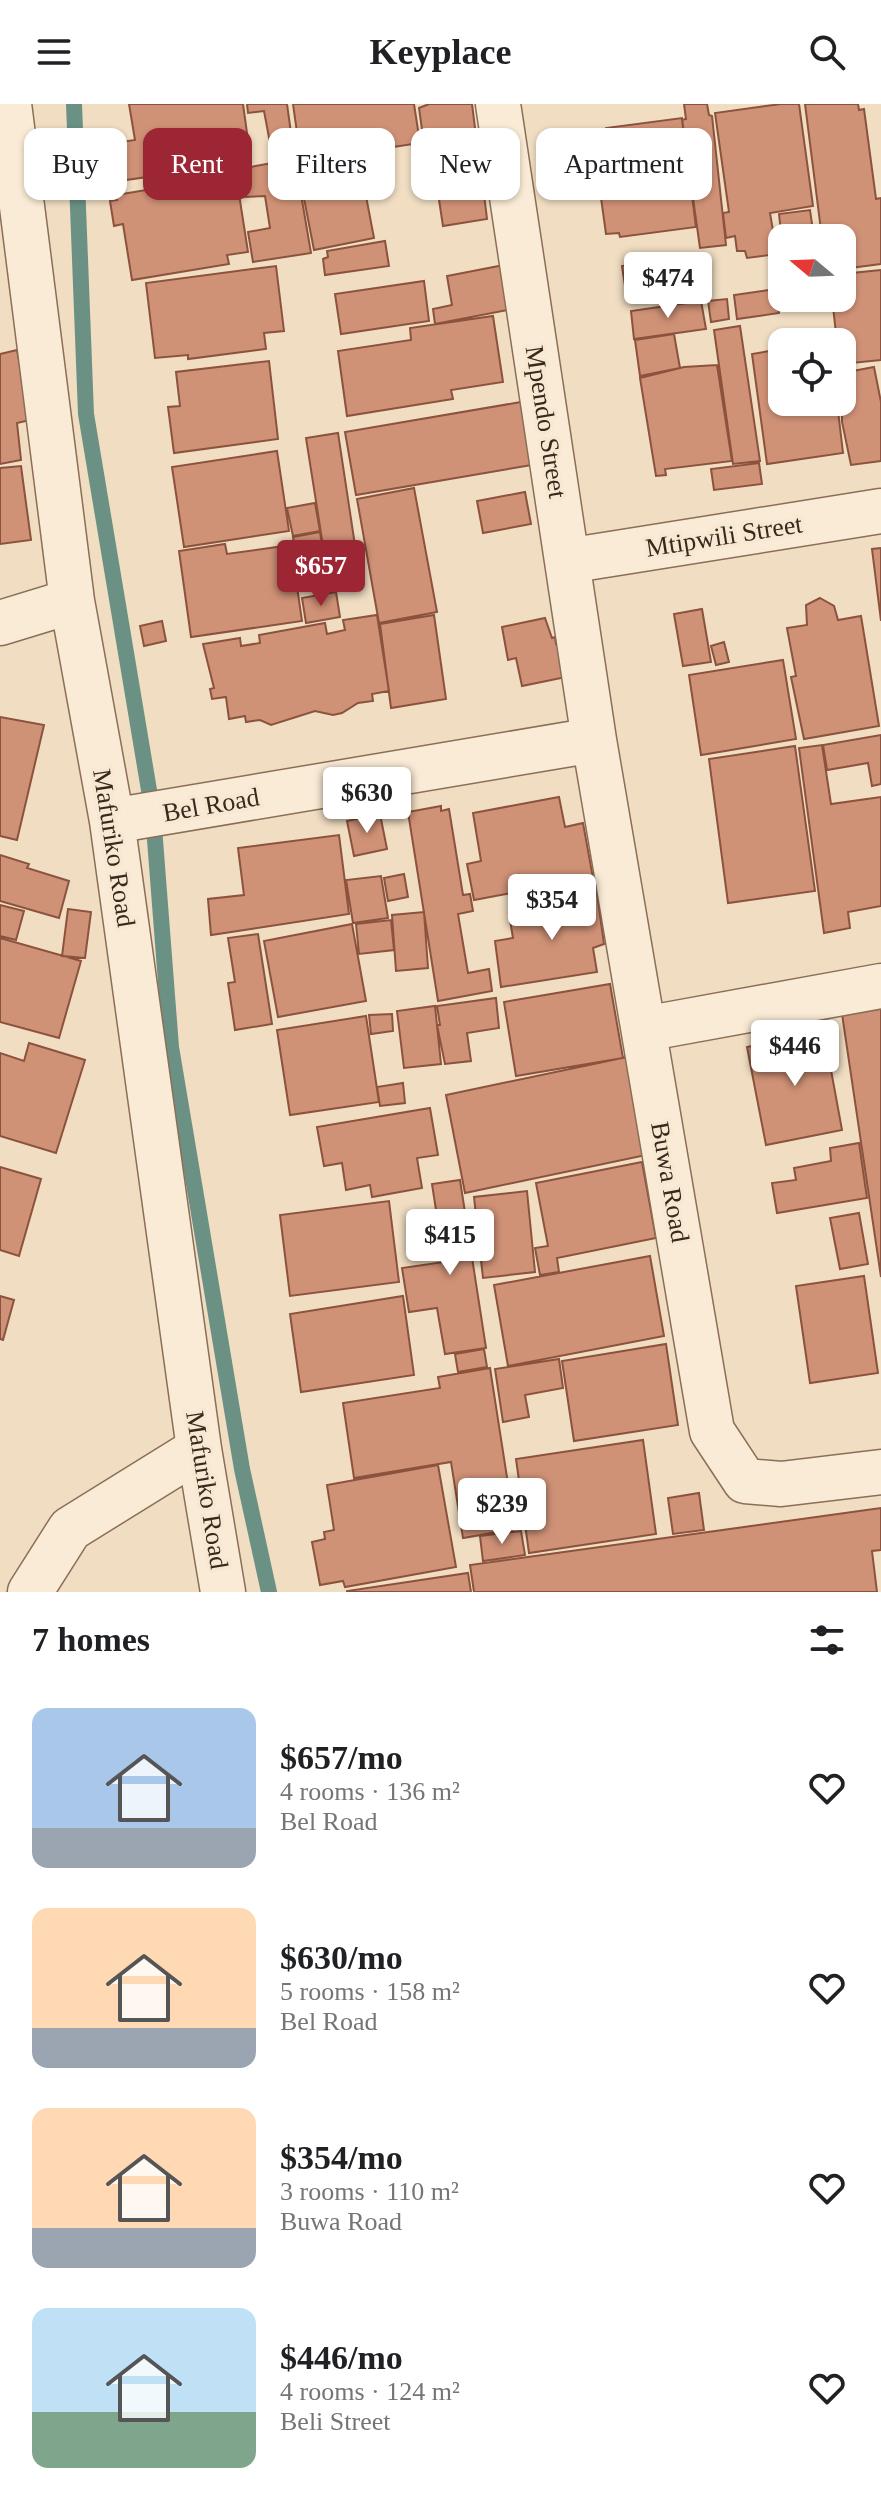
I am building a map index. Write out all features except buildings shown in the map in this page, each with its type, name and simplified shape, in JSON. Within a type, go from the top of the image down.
[{"type":"street","name":"Mafuriko Road","points":[[9,104],[72,601],[112,821],[199,1449],[223,1592]]},
{"type":"street","name":"Mpendo Street","points":[[498,104],[594,740]]},
{"type":"street","name":"Mtipwili Street","points":[[567,561],[881,511]]},
{"type":"street","points":[[0,623],[72,601]]},
{"type":"street","name":"Bel Road","points":[[112,821],[594,740]]},
{"type":"street","name":"Buwa Road","points":[[594,740],[712,1431],[745,1481],[781,1484],[881,1472]]},
{"type":"street","points":[[644,1029],[881,986]]},
{"type":"street","points":[[30,1592],[70,1529],[199,1449]]},
{"type":"waterway","points":[[74,104],[86,414],[153,814],[171,1047],[242,1469],[269,1592]]}]
